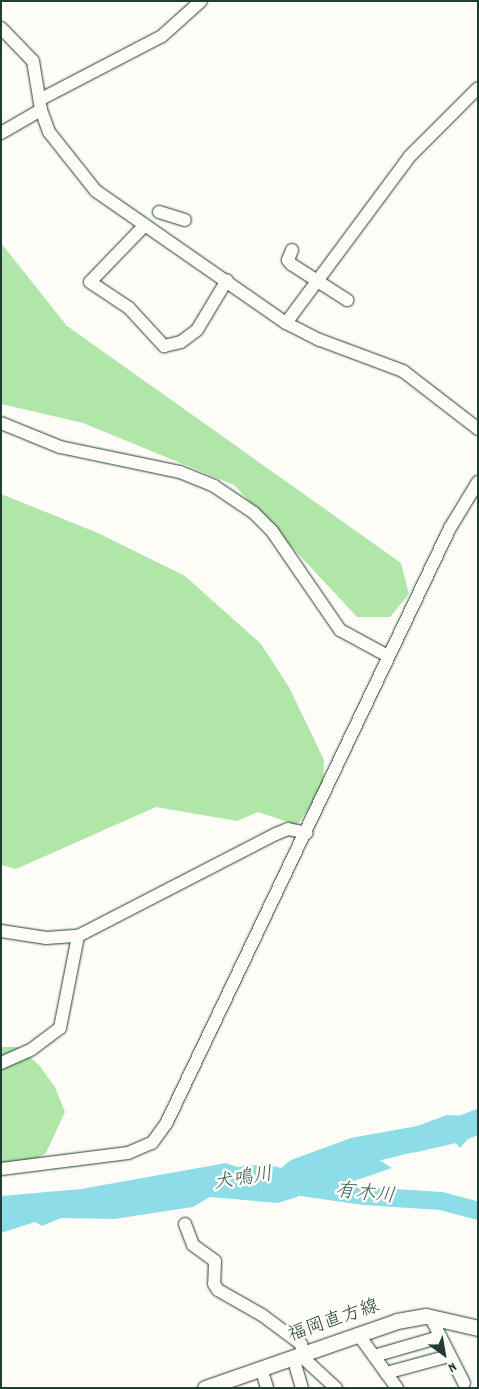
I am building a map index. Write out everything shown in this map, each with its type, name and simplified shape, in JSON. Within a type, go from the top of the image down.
[{"type":"main road","name":"福岡直方線","points":[[205,1388],[223,1385],[261,1368],[397,1321],[430,1316],[478,1328]]},
{"type":"street","points":[[1,134],[41,105],[162,36],[201,1]]},
{"type":"street","points":[[1,28],[33,61],[41,105],[49,132],[80,175],[96,192],[227,280],[286,323],[320,340],[403,371],[478,429]]},
{"type":"street","points":[[286,323],[410,156],[478,88]]},
{"type":"street","points":[[159,212],[185,220]]},
{"type":"street","points":[[146,225],[90,282],[129,308],[164,346],[180,342],[197,330],[227,280]]},
{"type":"street","points":[[292,250],[288,260],[291,264],[347,300]]},
{"type":"street","points":[[1,423],[60,446],[180,472],[214,486],[254,513],[272,531],[340,630],[388,656]]},
{"type":"street","points":[[1,1169],[128,1153],[152,1143],[182,1095],[307,833],[388,656],[450,528],[478,482]]},
{"type":"street","points":[[1,931],[46,938],[78,936],[276,834],[288,830],[307,833]]},
{"type":"street","points":[[1,1063],[32,1049],[60,1028],[78,936]]},
{"type":"street","points":[[184,1224],[193,1245],[215,1261],[214,1284],[218,1290],[262,1315],[301,1344],[298,1355],[302,1388]]},
{"type":"street","points":[[430,1316],[464,1383]]},
{"type":"street","points":[[358,1334],[397,1388]]},
{"type":"street","points":[[374,1356],[440,1337]]},
{"type":"street","points":[[298,1355],[336,1388]]},
{"type":"street","points":[[386,1373],[449,1356]]},
{"type":"street","points":[[261,1368],[268,1388]]},
{"type":"green space","points":[[1,243],[67,326],[401,563],[409,594],[390,617],[357,617],[234,485],[83,423],[1,404]]},
{"type":"green space","points":[[1,494],[98,533],[185,576],[261,644],[289,687],[324,760],[323,789],[297,825],[258,812],[237,821],[156,807],[16,869],[1,865]]},
{"type":"green space","points":[[1,1047],[18,1047],[39,1065],[55,1087],[65,1112],[46,1153],[28,1164],[1,1168]]},
{"type":"water","points":[[478,1113],[478,1135],[468,1139],[460,1148],[456,1143],[413,1153],[446,1136],[438,1128],[427,1128],[422,1133],[398,1143],[344,1158],[349,1166],[378,1159],[392,1168],[351,1182],[317,1185],[297,1197],[278,1203],[210,1197],[193,1207],[114,1219],[61,1218],[42,1226],[35,1222],[1,1233],[1,1196],[81,1189],[226,1163],[237,1167],[265,1164],[281,1168],[291,1160],[351,1138],[417,1126],[447,1115],[465,1116]]},
{"type":"waterway","name":"犬鳴川","points":[[323,1165],[417,1142],[478,1118]]},
{"type":"waterway","name":"有木川","points":[[288,1185],[364,1196],[441,1201],[478,1211]]}]
